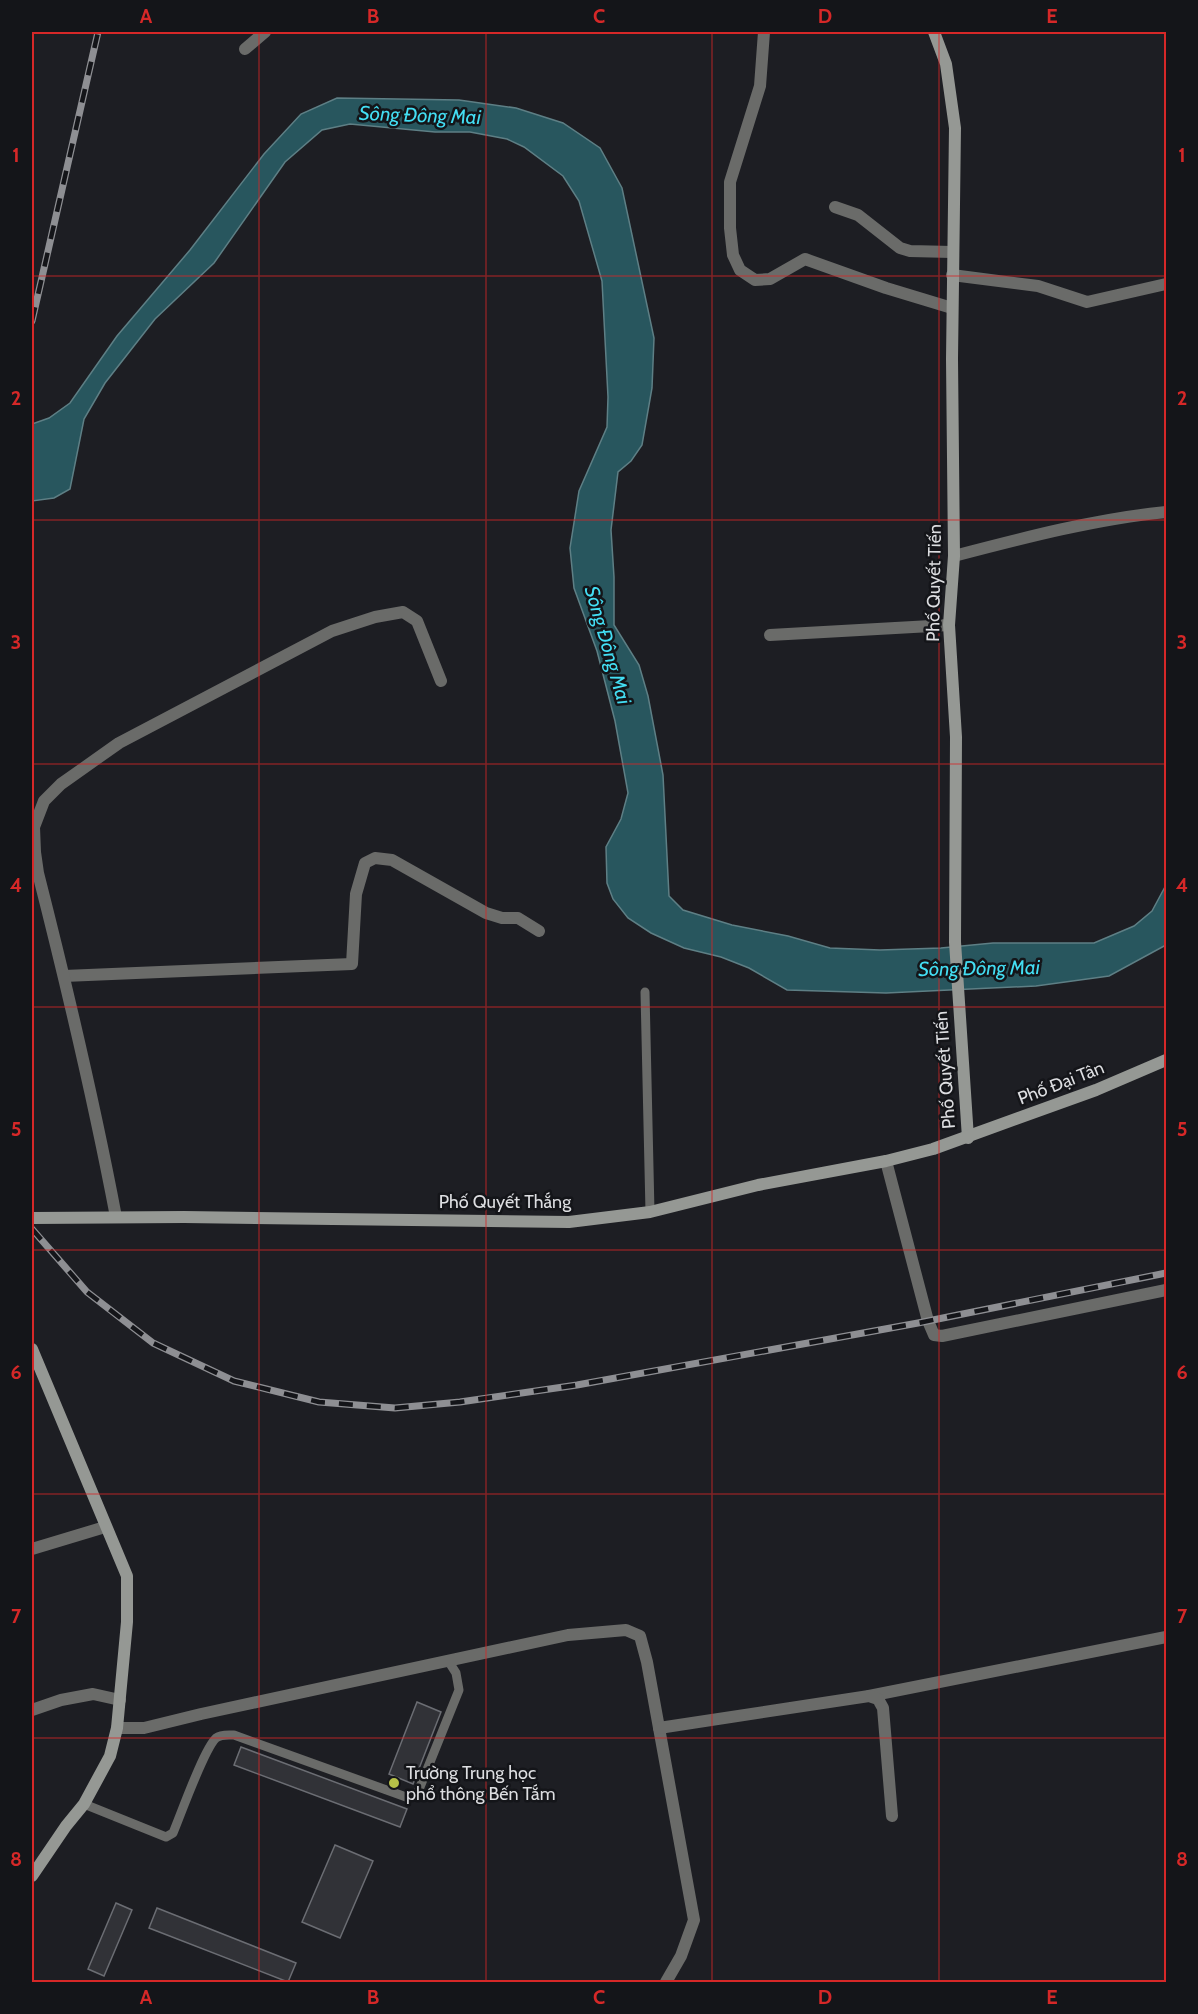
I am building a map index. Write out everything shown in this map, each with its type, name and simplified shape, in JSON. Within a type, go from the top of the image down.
[{"type":"street","points":[[244,49],[265,32]]},
{"type":"street","points":[[764,32],[760,86],[730,182],[729,208],[733,255],[740,270],[755,280],[770,279],[805,259],[886,288],[952,308]]},
{"type":"street","name":"Phố Quyết Tiến","points":[[934,32],[946,64],[955,128],[952,252],[954,556],[949,625],[956,737],[955,942],[968,1138]]},
{"type":"street","points":[[835,207],[858,215],[900,248],[910,251],[952,252]]},
{"type":"street","points":[[952,275],[1038,286],[1087,302],[1167,284]]},
{"type":"street","points":[[954,556],[1056,531],[1167,513]]},
{"type":"street","points":[[116,1217],[100,1133],[34,852],[34,827],[44,801],[61,784],[119,743],[332,631],[375,617],[403,612],[417,621],[441,681]]},
{"type":"street","points":[[770,635],[949,625]]},
{"type":"street","points":[[64,976],[352,964],[356,894],[364,863],[375,858],[392,860],[486,913],[501,918],[518,918],[539,931]]},
{"type":"street","name":"Phố Đại Tân","points":[[968,1138],[1096,1090],[1167,1060]]},
{"type":"street","name":"Phố Quyết Thắng","points":[[32,1218],[569,1222],[650,1212],[758,1185],[886,1161],[968,1138]]},
{"type":"street","points":[[886,1161],[928,1321],[934,1335],[942,1336],[1167,1290]]},
{"type":"street","points":[[32,1349],[127,1576],[127,1622],[120,1700],[117,1728],[110,1755],[84,1804],[32,1876]]},
{"type":"street","points":[[32,1549],[105,1527]]},
{"type":"street","points":[[117,1728],[144,1728],[568,1635],[626,1630],[640,1636],[660,1728],[694,1920],[681,1956],[666,1983]]},
{"type":"street","points":[[660,1728],[869,1696],[934,1681],[1167,1637]]},
{"type":"street","points":[[32,1710],[61,1700],[93,1694],[120,1700]]},
{"type":"street","points":[[869,1696],[878,1699],[883,1708],[892,1816]]},
{"type":"lane","points":[[645,992],[650,1212]]},
{"type":"lane","points":[[84,1804],[127,1823],[166,1837],[170,1836],[207,1752],[215,1739],[222,1735],[234,1735],[406,1797],[413,1796],[418,1792],[459,1690],[456,1673],[449,1662]]},
{"type":"water","name":"Sông Đông Mai","points":[[337,98],[459,100],[516,108],[563,123],[600,148],[622,188],[654,338],[652,388],[642,445],[631,461],[618,472],[611,530],[614,625],[639,665],[648,696],[663,775],[669,896],[683,910],[732,925],[788,936],[830,948],[880,950],[993,943],[1094,943],[1134,926],[1152,911],[1166,885],[1166,945],[1109,976],[1036,986],[886,993],[787,990],[749,968],[721,957],[684,948],[651,933],[628,918],[613,899],[607,883],[606,847],[621,819],[628,793],[615,721],[597,651],[574,588],[570,548],[579,491],[607,427],[608,397],[602,281],[579,201],[563,176],[524,147],[507,139],[470,132],[435,132],[350,124],[322,130],[285,162],[214,263],[155,319],[105,383],[84,419],[70,489],[54,498],[32,501],[32,424],[49,418],[70,403],[117,336],[190,250],[264,154],[301,114]]},
{"type":"building","points":[[417,1702],[441,1712],[413,1784],[389,1774]]},
{"type":"building","points":[[241,1747],[407,1809],[400,1827],[234,1765]]},
{"type":"building","points":[[335,1845],[373,1861],[340,1938],[302,1922]]},
{"type":"building","points":[[116,1903],[132,1910],[104,1976],[88,1969]]},
{"type":"building","points":[[157,1908],[296,1963],[288,1982],[149,1928]]},
{"type":"railway","points":[[32,321],[98,32]]},
{"type":"railway","points":[[32,1229],[87,1292],[153,1343],[234,1381],[319,1402],[395,1408],[460,1402],[577,1385],[918,1323],[1166,1273]]},
{"type":"place","name":"Trường Trung học phổ thông Bến Tắm","points":[[394,1783]]}]
